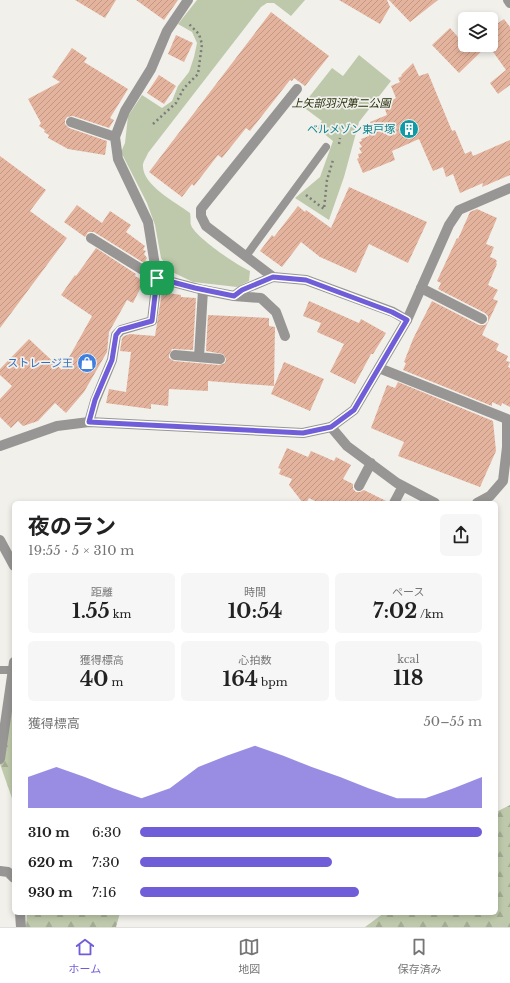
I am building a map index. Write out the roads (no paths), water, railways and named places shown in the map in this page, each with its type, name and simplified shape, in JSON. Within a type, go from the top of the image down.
[{"type":"street","points":[[89,422],[95,400],[112,360],[116,335],[120,330],[152,321],[157,278],[148,222],[118,159],[115,137],[125,111],[151,69],[167,31],[188,0]]},
{"type":"street","points":[[273,277],[206,226],[201,216],[201,209],[297,89]]},
{"type":"street","points":[[71,122],[115,137]]},
{"type":"street","points":[[0,446],[57,426],[89,422],[303,433],[331,427],[354,410],[379,368],[407,320],[449,225],[459,210],[510,188]]},
{"type":"street","points":[[91,238],[157,278],[203,290],[234,296],[260,298],[276,312],[285,336]]},
{"type":"street","points":[[234,296],[242,290],[273,277],[306,280],[392,312],[407,320]]},
{"type":"street","points":[[421,288],[482,319]]},
{"type":"street","points":[[200,357],[203,290]]},
{"type":"street","points":[[174,355],[220,359]]},
{"type":"street","points":[[379,368],[507,419],[507,448],[503,481],[490,496],[481,501]]},
{"type":"street","points":[[331,427],[347,446],[397,483],[431,501]]},
{"type":"street","points":[[359,486],[371,463]]},
{"type":"street","points":[[395,501],[403,486]]},
{"type":"street","points":[[0,540],[12,562]]},
{"type":"street","points":[[0,759],[12,673]]},
{"type":"street","points":[[0,871],[8,872],[12,876]]},
{"type":"street","points":[[20,915],[21,927]]},
{"type":"lane","points":[[246,256],[326,147]]},
{"type":"lane","points":[[0,670],[12,666]]},
{"type":"place","name":"ベルメゾン東戸塚","points":[[409,129]]},
{"type":"place","name":"ストレージ王","points":[[87,363]]},
{"type":"park label","name":"上矢部羽沢第二公園","points":[[341,103]]}]
